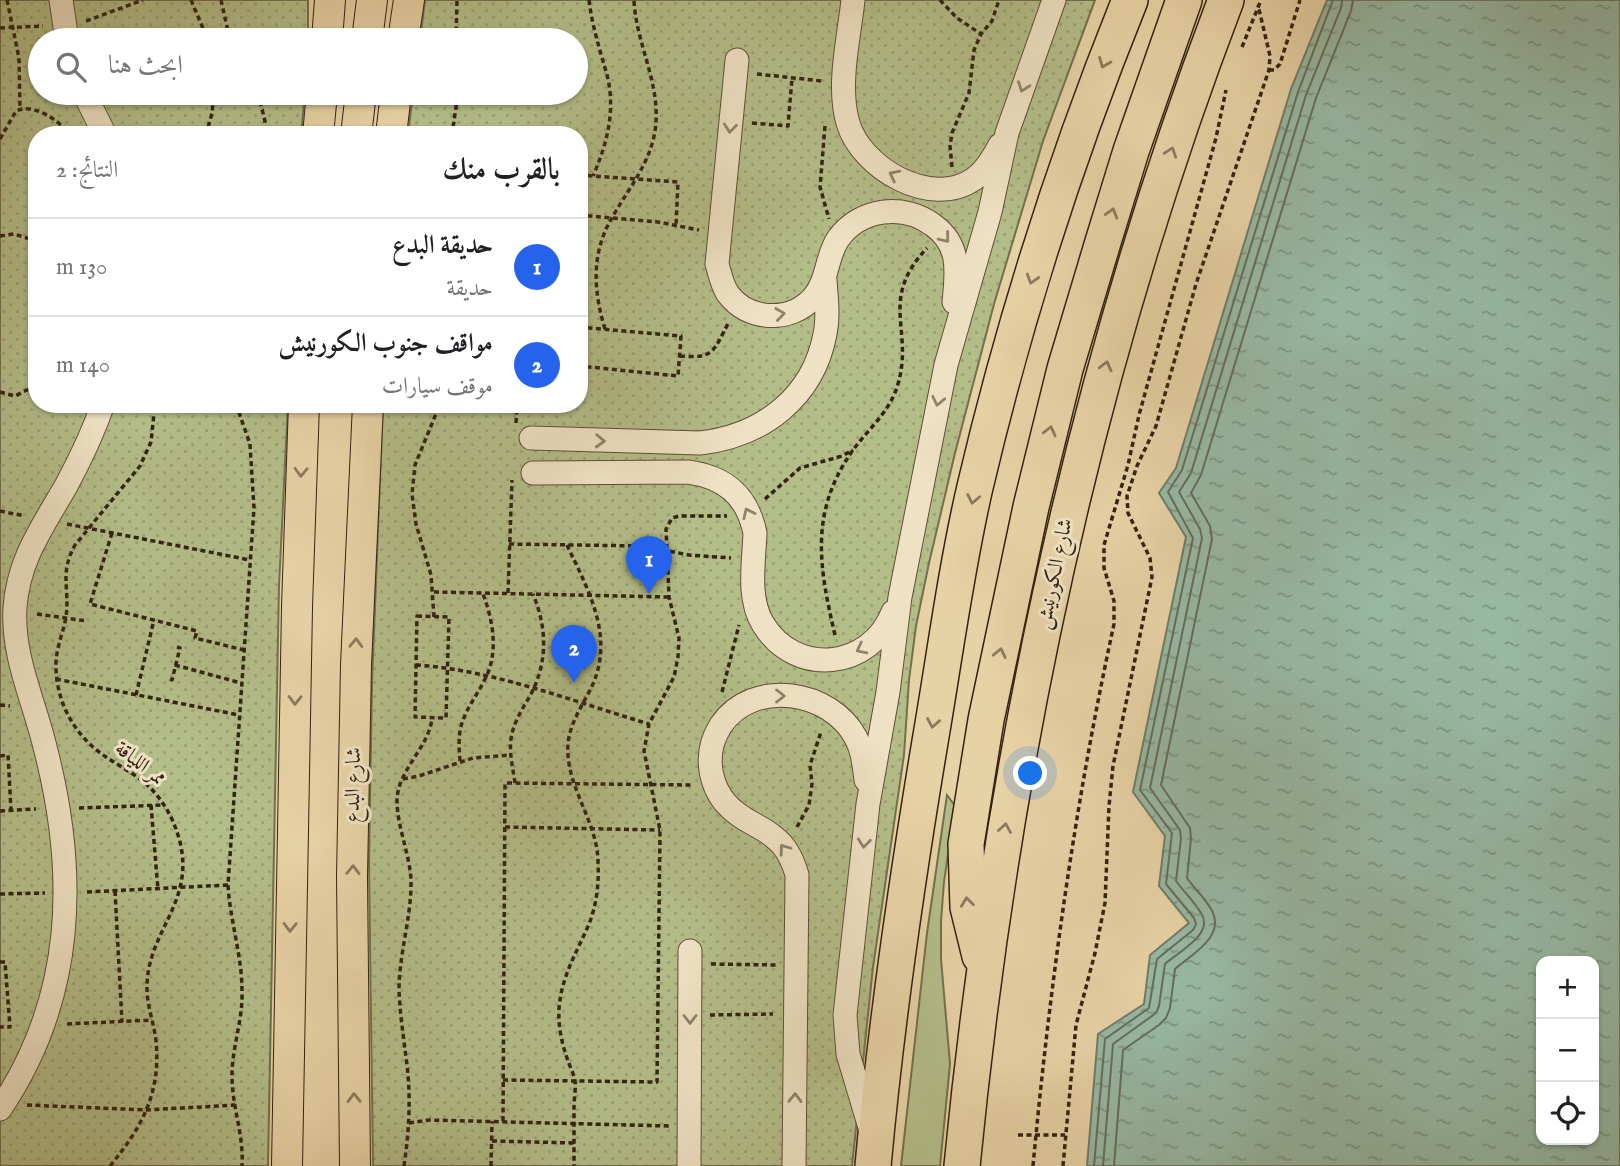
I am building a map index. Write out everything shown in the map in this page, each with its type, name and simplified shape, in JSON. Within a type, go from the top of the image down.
[{"type":"highway","points":[[874,1155],[891,999],[918,813],[975,490],[1000,386],[1064,174],[1129,0]]},
{"type":"highway","points":[[984,968],[972,930],[965,878],[965,844],[986,720],[1031,507],[1065,369],[1130,151],[1184,0]]},
{"type":"highway","name":"شارع الكورنيش","points":[[962,1166],[984,968],[1013,782],[1070,505],[1135,264],[1171,151],[1248,2]]},
{"type":"main road","points":[[328,28],[330,0]]},
{"type":"main road","points":[[368,28],[372,0]]},
{"type":"main road","points":[[405,28],[409,0]]},
{"type":"main road","points":[[319,126],[321,105]]},
{"type":"main road","points":[[357,126],[360,105]]},
{"type":"main road","points":[[392,126],[395,105]]},
{"type":"main road","points":[[287,1166],[296,607],[304,413]]},
{"type":"main road","name":"شارع البدع","points":[[355,1166],[352,877],[355,679],[368,413]]},
{"type":"street","points":[[61,0],[65,28]]},
{"type":"street","points":[[853,0],[844,101],[852,134],[862,151],[879,167],[917,185],[957,187],[973,180],[984,170],[1007,133]]},
{"type":"street","points":[[946,365],[974,272],[1007,133],[1054,0]]},
{"type":"street","points":[[745,67],[718,236],[717,264],[721,281],[740,305],[752,312],[770,316],[787,314],[803,307],[815,296],[825,280],[837,240],[850,227],[881,212],[912,214],[927,220],[942,231],[954,250],[957,273],[946,365],[900,597],[888,692],[868,804],[845,1015],[848,1054],[874,1155]]},
{"type":"street","points":[[91,105],[101,126]]},
{"type":"street","points":[[523,434],[700,443],[724,440],[762,425],[792,400],[815,366],[826,332],[825,280]]},
{"type":"street","points":[[2,1107],[26,1066],[44,1025],[58,974],[64,892],[59,808],[44,743],[19,657],[15,610],[26,556],[82,457],[99,413]]},
{"type":"street","points":[[523,470],[688,471],[706,474],[730,487],[738,494],[747,510],[755,533],[753,596],[762,624],[781,645],[807,658],[820,661],[841,659],[870,646],[888,626],[900,597]]},
{"type":"street","points":[[794,1166],[797,874],[782,845],[764,829],[738,815],[728,806],[715,785],[710,756],[722,725],[733,712],[758,697],[796,696],[832,709],[856,738],[864,759],[868,804]]},
{"type":"street","points":[[689,1166],[699,958]]},
{"type":"path","points":[[0,139],[20,108],[19,50],[7,0]]},
{"type":"path","points":[[191,0],[203,28]]},
{"type":"path","points":[[221,0],[227,28]]},
{"type":"path","points":[[456,28],[457,0]]},
{"type":"path","points":[[589,0],[608,78],[611,114],[603,154],[593,176]]},
{"type":"path","points":[[605,329],[598,307],[596,261],[611,218],[637,179],[651,147],[656,113],[652,79],[636,22],[634,0]]},
{"type":"path","points":[[940,0],[957,18],[981,34]]},
{"type":"path","points":[[957,187],[950,145],[957,120],[970,93],[974,50],[981,34],[992,21],[999,0]]},
{"type":"path","points":[[1269,70],[1274,70],[1280,64],[1300,0]]},
{"type":"path","points":[[1063,1166],[1076,1025],[1105,903],[1108,806],[1113,766],[1152,577],[1150,558],[1128,513],[1127,496],[1137,466],[1153,434],[1196,284],[1269,70],[1270,56],[1248,2]]},
{"type":"path","points":[[1240,50],[1248,2]]},
{"type":"path","points":[[745,67],[792,78],[844,82]]},
{"type":"path","points":[[747,123],[788,127],[792,78]]},
{"type":"path","points":[[1033,1166],[1055,960],[1074,830],[1114,624],[1114,601],[1104,568],[1104,545],[1216,138],[1228,82]]},
{"type":"path","points":[[208,126],[213,105]]},
{"type":"path","points":[[261,105],[265,126]]},
{"type":"path","points":[[453,126],[456,105]]},
{"type":"path","points":[[20,108],[31,109],[61,126]]},
{"type":"path","points":[[826,122],[820,187],[837,240]]},
{"type":"path","points":[[588,176],[678,182],[676,225]]},
{"type":"path","points":[[588,216],[676,225],[718,236]]},
{"type":"path","points":[[841,659],[822,582],[821,533],[828,501],[853,450],[888,408],[894,396],[902,358],[900,295],[906,275],[916,259],[942,231]]},
{"type":"path","points":[[0,236],[14,234],[28,238]]},
{"type":"path","points":[[680,356],[703,357],[709,354],[740,305]]},
{"type":"path","points":[[588,328],[681,336],[678,376],[588,367]]},
{"type":"path","points":[[1,394],[15,396],[28,390]]},
{"type":"path","name":"ممر اللياقة","points":[[110,1166],[133,1138],[153,1093],[157,1056],[147,987],[151,958],[176,904],[180,889],[181,846],[172,817],[164,805],[144,782],[106,757],[85,739],[64,707],[57,679],[57,651],[66,619],[66,566],[75,545],[132,476],[146,454],[154,429],[155,413]]},
{"type":"path","points":[[239,413],[251,452],[254,508],[228,885],[243,994],[233,1062],[235,1105],[242,1139],[242,1166]]},
{"type":"path","points":[[434,617],[434,592],[428,559],[416,524],[412,494],[415,465],[436,413]]},
{"type":"path","points":[[519,413],[523,434]]},
{"type":"path","points":[[503,1080],[657,1082],[660,830],[644,751],[649,724],[674,677],[678,657],[679,638],[669,597],[666,529],[672,518],[718,517],[747,510],[760,503],[800,468],[842,456],[853,450]]},
{"type":"path","points":[[508,593],[509,544],[523,470]]},
{"type":"path","points":[[0,511],[250,560]]},
{"type":"path","points":[[112,533],[90,604],[197,631],[195,638],[244,650]]},
{"type":"path","points":[[509,544],[644,546],[689,555],[754,560]]},
{"type":"path","points":[[567,545],[599,617],[602,639],[600,663],[593,684],[573,723],[568,743],[568,763],[573,783],[593,829],[598,856],[596,901],[590,922],[566,973],[559,1009],[562,1045],[575,1081],[573,1166]]},
{"type":"path","points":[[434,592],[669,597]]},
{"type":"path","points":[[460,761],[459,732],[462,720],[487,676],[493,643],[493,626],[482,593]]},
{"type":"path","points":[[515,783],[510,755],[511,738],[541,671],[544,652],[540,613],[533,594]]},
{"type":"path","points":[[722,725],[722,689],[738,628],[753,596]]},
{"type":"path","points":[[15,610],[87,621]]},
{"type":"path","points":[[418,616],[449,617],[446,718],[415,717],[416,665],[418,616]]},
{"type":"path","points":[[136,695],[154,620]]},
{"type":"path","points":[[170,679],[172,680],[180,648],[177,647]]},
{"type":"path","points":[[176,665],[242,683]]},
{"type":"path","points":[[416,665],[448,667],[487,676],[649,724]]},
{"type":"path","points":[[57,679],[239,715]]},
{"type":"path","points":[[782,845],[809,805],[813,754],[832,709]]},
{"type":"path","points":[[404,1166],[409,1123],[409,1087],[399,988],[411,880],[397,797],[403,779],[428,736],[432,718]]},
{"type":"path","points":[[0,755],[8,755],[11,810]]},
{"type":"path","points":[[403,779],[460,761],[510,755]]},
{"type":"path","points":[[502,1121],[505,783],[715,785]]},
{"type":"path","points":[[151,805],[158,890]]},
{"type":"path","points":[[505,827],[660,830]]},
{"type":"path","points":[[0,894],[158,890],[228,885]]},
{"type":"path","points":[[115,891],[122,1022]]},
{"type":"path","points":[[699,958],[796,966]]},
{"type":"path","points":[[0,962],[5,962],[10,1027]]},
{"type":"path","points":[[0,1027],[152,1020]]},
{"type":"path","points":[[2,1107],[147,1110],[235,1105]]},
{"type":"path","points":[[409,1123],[429,1120],[502,1121],[689,1127]]},
{"type":"path","points":[[491,1166],[492,1121]]},
{"type":"path","points":[[1018,1135],[1065,1135]]},
{"type":"path","points":[[492,1141],[574,1143]]},
{"type":"green space","points":[[0,0],[308,0],[308,28],[28,28],[28,105],[304,105],[302,126],[28,126],[28,413],[288,413],[279,586],[268,1166],[0,1166]]},
{"type":"green space","points":[[425,0],[1095,0],[1043,141],[994,304],[929,563],[916,626],[909,680],[904,755],[873,967],[852,1166],[373,1166],[369,864],[372,682],[383,413],[588,413],[588,126],[409,126],[412,105],[588,105],[588,28],[422,28]]},
{"type":"green space","points":[[947,795],[955,806],[941,921],[941,959],[950,1064],[940,1166],[901,1166],[927,933]]},
{"type":"water","points":[[1327,0],[1620,0],[1620,1166],[1087,1166],[1098,1034],[1144,1004],[1150,955],[1189,923],[1159,886],[1165,836],[1133,792],[1186,537],[1159,493],[1176,468],[1291,89]]},
{"type":"place","name":"حديقة البدع","points":[[649,594]]},
{"type":"place","name":"مواقف جنوب الكورنيش","points":[[574,683]]}]
